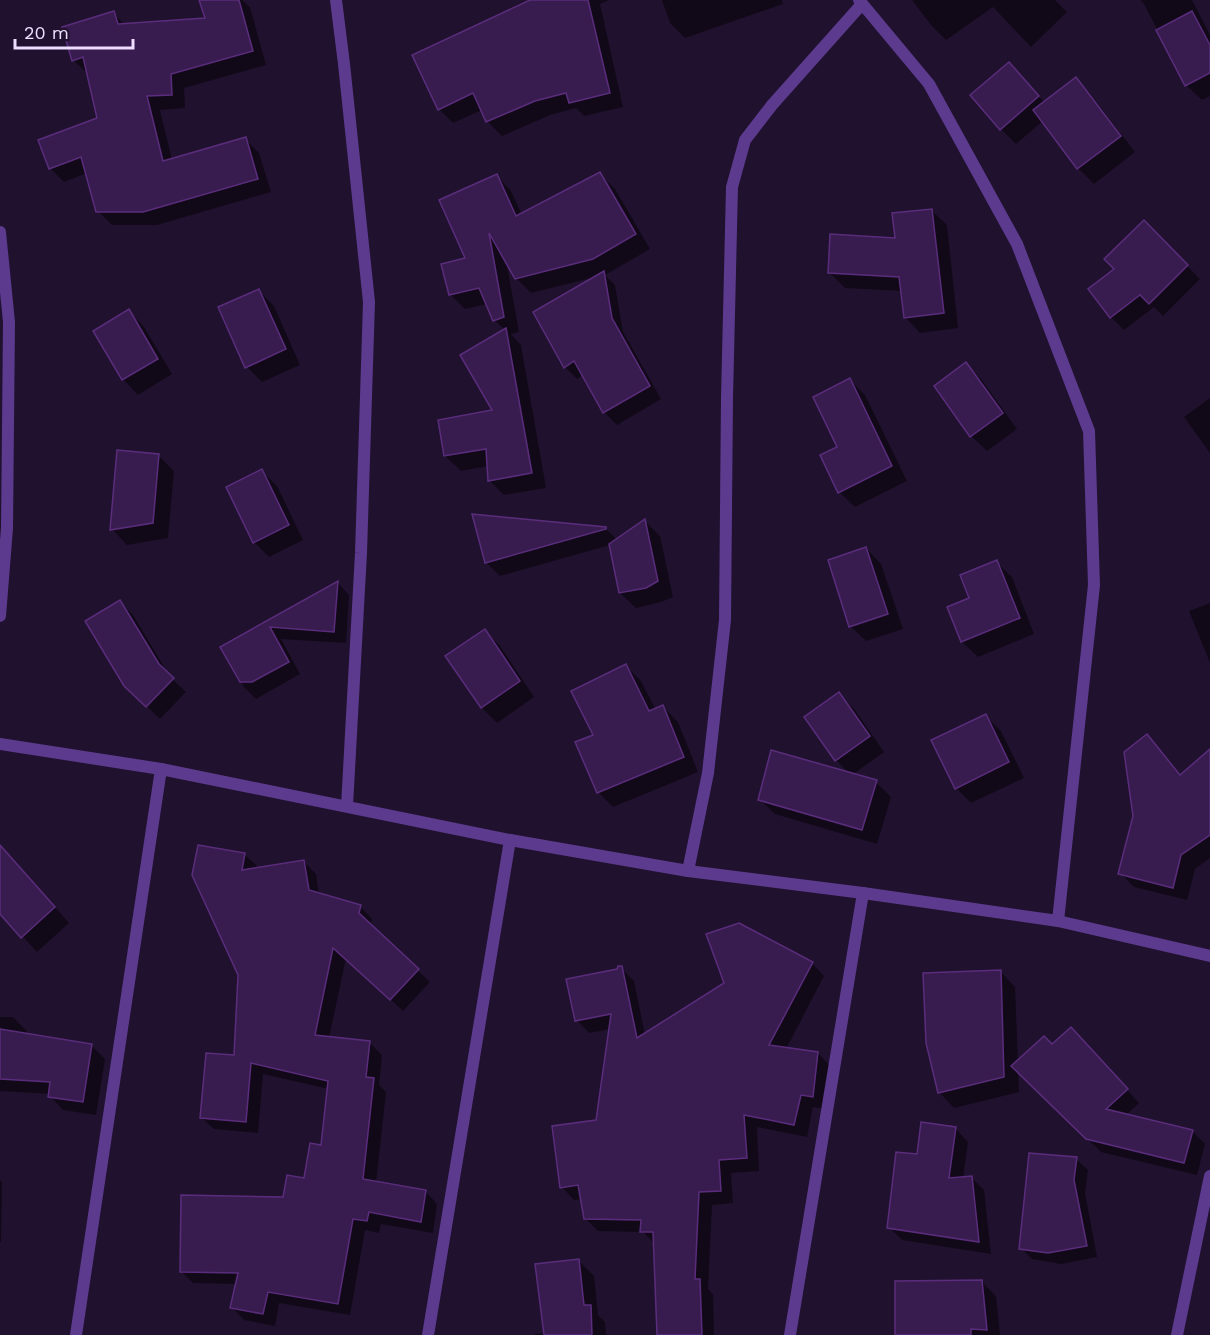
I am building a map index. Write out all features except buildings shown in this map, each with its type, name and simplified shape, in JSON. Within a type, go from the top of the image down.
[{"type":"street","points":[[336,0],[369,302],[361,553],[347,806]]},
{"type":"street","points":[[688,871],[708,773],[725,620],[732,187],[745,140],[860,2],[929,84],[1017,244],[1089,431],[1094,585],[1058,921]]},
{"type":"street","points":[[0,232],[9,322],[7,528],[0,616]]},
{"type":"street","points":[[0,744],[161,769],[510,840],[688,871],[1058,921],[1210,956]]},
{"type":"street","points":[[76,1335],[161,769]]},
{"type":"street","points":[[428,1335],[510,840]]},
{"type":"street","points":[[790,1335],[863,893]]},
{"type":"street","points":[[1177,1335],[1210,1176]]}]
